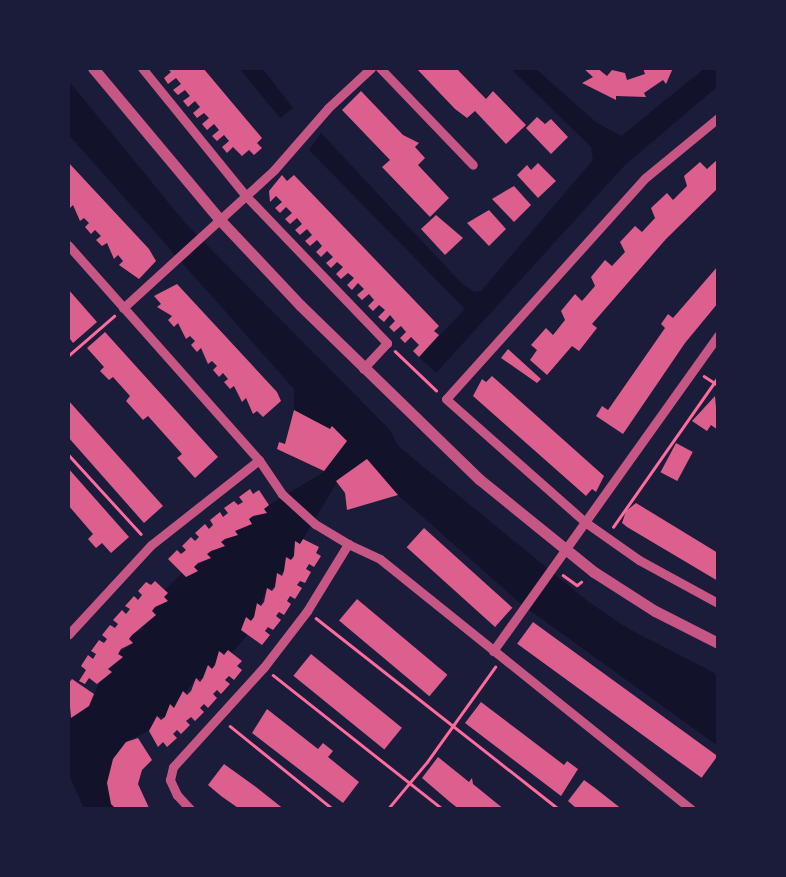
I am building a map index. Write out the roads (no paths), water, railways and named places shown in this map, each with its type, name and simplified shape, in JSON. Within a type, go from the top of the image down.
[{"type":"street","points":[[94,68],[220,220],[363,369],[479,479],[566,551],[655,611],[718,643]]},
{"type":"street","points":[[142,68],[246,196],[386,343],[363,369]]},
{"type":"street","points":[[123,308],[246,196],[371,68]]},
{"type":"street","points":[[380,68],[474,166]]},
{"type":"street","points":[[718,118],[645,178],[446,398],[585,522],[718,603]]},
{"type":"street","points":[[68,245],[244,438],[282,494],[315,524],[380,558],[692,810]]},
{"type":"street","points":[[493,651],[718,335]]},
{"type":"street","points":[[68,635],[152,545],[259,460]]},
{"type":"street","points":[[191,810],[176,795],[170,780],[174,767],[264,668],[307,611],[348,544]]}]
